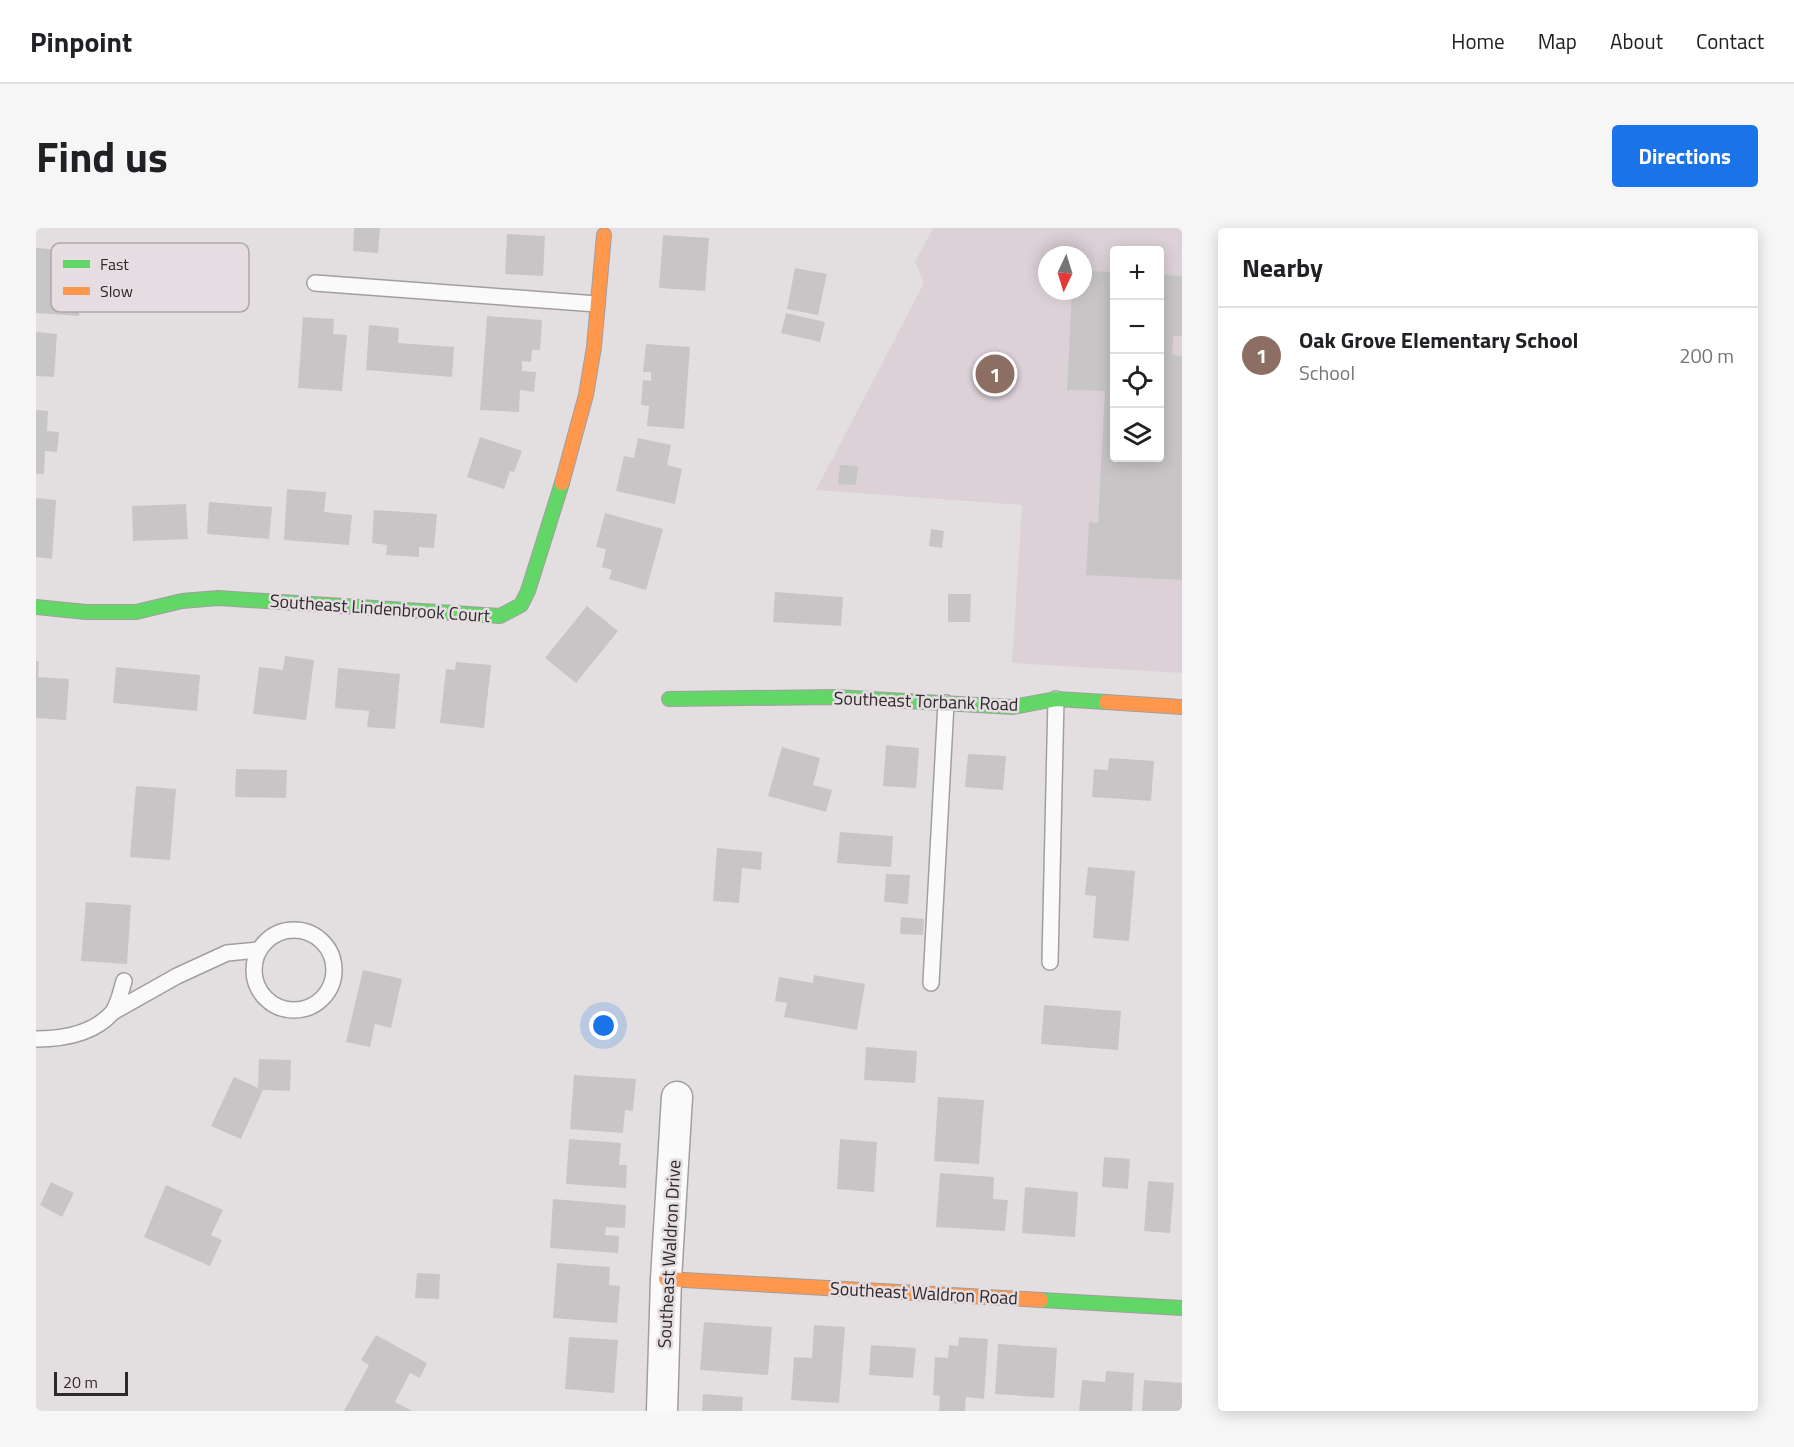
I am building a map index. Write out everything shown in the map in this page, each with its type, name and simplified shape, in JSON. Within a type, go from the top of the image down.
[{"type":"street","name":"Southeast Lindenbrook Court","points":[[36,608],[86,612],[136,612],[182,601],[218,598],[500,616],[521,605],[528,591],[574,444],[586,395],[604,235]]},
{"type":"street","name":"Southeast Torbank Road","points":[[669,699],[835,697],[1013,707],[1056,699],[1182,707]]},
{"type":"street","name":"Southeast Waldron Drive","points":[[662,1411],[666,1279],[677,1096]]},
{"type":"street","name":"Southeast Waldron Road","points":[[666,1279],[1182,1308]]},
{"type":"lane","points":[[315,283],[597,304]]},
{"type":"lane","points":[[1050,962],[1056,699]]},
{"type":"lane","points":[[931,983],[946,703]]},
{"type":"lane","points":[[36,1039],[66,1036],[90,1030],[113,1012],[177,976],[227,953],[259,950],[267,940],[278,933],[290,930],[315,937],[325,945],[333,963],[332,982],[327,993],[306,1009],[292,1011],[279,1008],[258,990],[254,970],[259,950]]},
{"type":"lane","points":[[113,1012],[124,981]]},
{"type":"shaded area","points":[[933,228],[1182,228],[1182,673],[1012,663],[1022,505],[816,490],[924,283],[915,262]]},
{"type":"building","points":[[354,228],[380,228],[378,253],[353,251]]},
{"type":"building","points":[[507,234],[545,236],[543,276],[505,274]]},
{"type":"building","points":[[663,235],[709,238],[705,291],[659,288]]},
{"type":"building","points":[[36,248],[51,249],[51,312],[79,312],[79,316],[36,313]]},
{"type":"building","points":[[795,268],[827,274],[818,315],[787,309]]},
{"type":"building","points":[[1092,271],[1110,272],[1110,462],[1164,462],[1164,275],[1182,276],[1182,336],[1173,336],[1172,355],[1182,356],[1182,580],[1086,575],[1089,522],[1098,523],[1105,391],[1067,390],[1072,300],[1092,300]]},
{"type":"building","points":[[786,313],[825,322],[820,342],[781,333]]},
{"type":"building","points":[[487,316],[542,320],[540,350],[532,350],[531,362],[522,361],[522,371],[536,372],[534,392],[520,390],[519,412],[480,410]]},
{"type":"building","points":[[303,317],[334,319],[333,334],[347,335],[342,391],[298,388]]},
{"type":"building","points":[[369,325],[399,328],[398,343],[454,347],[452,377],[366,370]]},
{"type":"building","points":[[36,332],[57,334],[54,377],[36,376]]},
{"type":"building","points":[[646,344],[690,347],[684,429],[647,426],[649,406],[641,405],[643,380],[651,381],[651,372],[643,372]]},
{"type":"building","points":[[36,410],[48,411],[47,431],[59,432],[57,452],[45,451],[44,474],[36,474]]},
{"type":"building","points":[[480,437],[522,451],[514,472],[510,471],[504,489],[467,477]]},
{"type":"building","points":[[638,438],[671,445],[667,465],[682,469],[675,504],[616,491],[624,456],[634,458]]},
{"type":"building","points":[[840,465],[858,466],[856,485],[838,484]]},
{"type":"building","points":[[287,489],[326,492],[324,512],[352,515],[349,545],[284,540]]},
{"type":"building","points":[[36,498],[56,500],[52,559],[36,557]]},
{"type":"building","points":[[209,502],[272,507],[269,539],[207,534]]},
{"type":"building","points":[[186,504],[188,539],[133,541],[132,506]]},
{"type":"building","points":[[374,510],[437,514],[434,548],[419,547],[419,557],[386,555],[387,545],[372,543]]},
{"type":"building","points":[[605,513],[663,529],[646,590],[609,579],[612,570],[602,567],[606,549],[596,547]]},
{"type":"building","points":[[931,529],[944,531],[942,548],[929,546]]},
{"type":"building","points":[[775,592],[843,597],[841,626],[773,622]]},
{"type":"building","points":[[948,594],[971,594],[970,622],[948,622]]},
{"type":"building","points":[[587,606],[618,631],[576,683],[545,658]]},
{"type":"building","points":[[285,656],[314,660],[306,720],[253,714],[259,667],[283,670]]},
{"type":"building","points":[[36,661],[39,661],[38,677],[69,679],[66,720],[36,718]]},
{"type":"building","points":[[456,662],[491,665],[484,728],[440,723],[446,669],[455,670]]},
{"type":"building","points":[[116,667],[200,675],[197,711],[113,703]]},
{"type":"building","points":[[338,668],[400,674],[395,729],[367,727],[369,711],[335,708]]},
{"type":"building","points":[[886,745],[919,748],[916,788],[883,786]]},
{"type":"building","points":[[782,747],[820,758],[813,785],[832,790],[826,812],[768,796]]},
{"type":"building","points":[[968,754],[1006,756],[1003,790],[965,787]]},
{"type":"building","points":[[1109,758],[1154,761],[1151,801],[1092,797],[1094,769],[1108,770]]},
{"type":"building","points":[[236,769],[287,770],[286,798],[235,797]]},
{"type":"building","points":[[136,786],[176,789],[170,860],[130,857]]},
{"type":"building","points":[[840,832],[893,836],[891,867],[837,863]]},
{"type":"building","points":[[717,848],[762,852],[761,870],[742,868],[739,903],[713,901]]},
{"type":"building","points":[[1088,867],[1135,871],[1129,941],[1093,938],[1096,896],[1085,895]]},
{"type":"building","points":[[886,874],[910,875],[908,904],[884,902]]},
{"type":"building","points":[[86,902],[131,905],[127,964],[81,961]]},
{"type":"building","points":[[901,917],[924,919],[923,935],[900,934]]},
{"type":"building","points":[[363,970],[402,979],[391,1028],[375,1024],[370,1047],[346,1042]]},
{"type":"building","points":[[814,975],[865,984],[857,1030],[784,1017],[787,1003],[775,1001],[779,977],[813,983]]},
{"type":"building","points":[[1044,1005],[1121,1011],[1118,1050],[1041,1044]]},
{"type":"building","points":[[866,1047],[917,1051],[915,1083],[864,1080]]},
{"type":"building","points":[[259,1059],[291,1060],[290,1091],[263,1090],[241,1139],[211,1126],[234,1077],[258,1088]]},
{"type":"building","points":[[574,1075],[636,1079],[633,1111],[625,1110],[623,1133],[570,1129]]},
{"type":"building","points":[[938,1097],[984,1100],[979,1164],[934,1161]]},
{"type":"building","points":[[569,1139],[621,1143],[619,1165],[627,1165],[626,1188],[566,1184]]},
{"type":"building","points":[[840,1139],[877,1142],[874,1192],[837,1189]]},
{"type":"building","points":[[1104,1157],[1130,1159],[1128,1189],[1102,1187]]},
{"type":"building","points":[[940,1173],[994,1177],[993,1199],[1008,1200],[1005,1231],[936,1227]]},
{"type":"building","points":[[1148,1181],[1174,1183],[1170,1233],[1144,1231]]},
{"type":"building","points":[[51,1182],[74,1193],[62,1217],[40,1205]]},
{"type":"building","points":[[166,1185],[223,1210],[211,1235],[222,1240],[210,1266],[144,1237]]},
{"type":"building","points":[[1025,1187],[1078,1192],[1075,1237],[1022,1233]]},
{"type":"building","points":[[553,1199],[626,1205],[625,1228],[606,1227],[605,1235],[619,1236],[618,1253],[550,1248]]},
{"type":"building","points":[[557,1263],[610,1267],[609,1285],[620,1286],[617,1323],[553,1318]]},
{"type":"building","points":[[417,1273],[440,1274],[439,1299],[415,1298]]},
{"type":"building","points":[[704,1322],[772,1327],[768,1375],[700,1370]]},
{"type":"building","points":[[814,1325],[845,1327],[839,1403],[791,1400],[794,1357],[812,1358]]},
{"type":"building","points":[[376,1335],[427,1363],[420,1378],[410,1373],[395,1402],[412,1411],[344,1411],[369,1365],[361,1360]]},
{"type":"building","points":[[569,1337],[618,1340],[614,1393],[565,1389]]},
{"type":"building","points":[[959,1337],[988,1339],[984,1399],[966,1397],[965,1411],[939,1411],[940,1396],[933,1395],[935,1357],[948,1358],[949,1345],[958,1346]]},
{"type":"building","points":[[998,1344],[1057,1348],[1054,1398],[995,1394]]},
{"type":"building","points":[[871,1345],[916,1348],[913,1378],[869,1375]]},
{"type":"building","points":[[1106,1371],[1134,1373],[1132,1411],[1079,1411],[1082,1380],[1105,1382]]},
{"type":"building","points":[[1144,1380],[1182,1383],[1182,1411],[1142,1411]]},
{"type":"building","points":[[703,1394],[743,1397],[742,1411],[702,1411]]},
{"type":"traffic: fast","points":[[36,607],[86,612],[136,612],[182,601],[218,598],[500,616],[521,605],[528,591],[562,483]]},
{"type":"traffic: fast","points":[[669,699],[835,697],[1013,707],[1056,699],[1106,702]]},
{"type":"traffic: fast","points":[[1041,1300],[1182,1308]]},
{"type":"traffic: slow","points":[[562,483],[586,395],[594,347],[604,235]]},
{"type":"traffic: slow","points":[[1106,702],[1182,707]]},
{"type":"traffic: slow","points":[[666,1279],[1041,1300]]},
{"type":"place","name":"Oak Grove Elementary School","points":[[995,374]]}]
